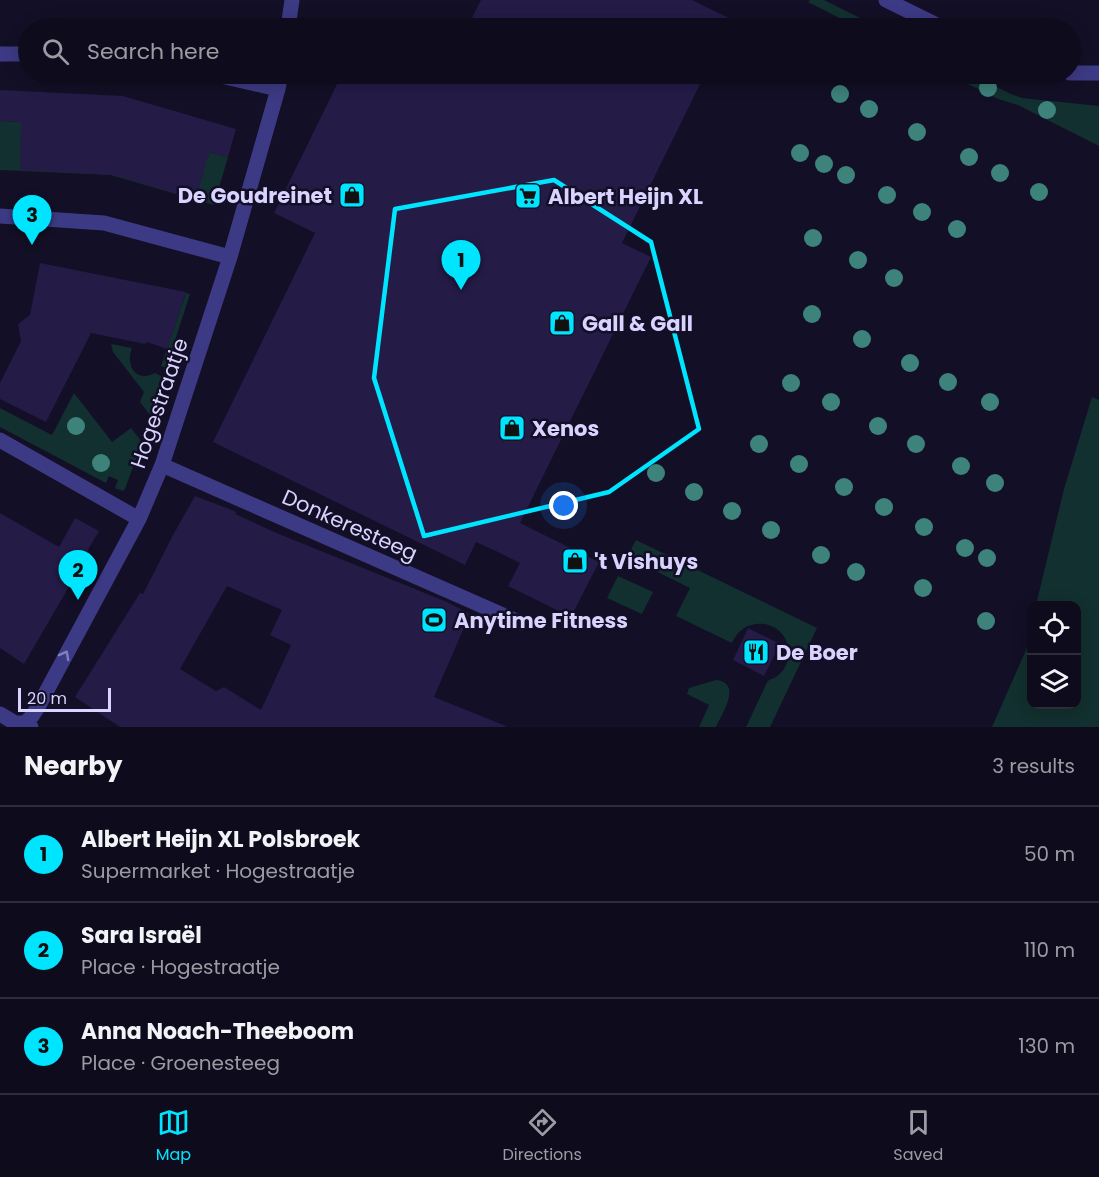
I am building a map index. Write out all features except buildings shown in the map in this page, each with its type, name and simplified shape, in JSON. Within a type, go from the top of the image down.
[{"type":"street","points":[[289,18],[292,0]]},
{"type":"street","points":[[886,0],[923,18]]},
{"type":"street","points":[[0,54],[18,54]]},
{"type":"street","points":[[1081,73],[1099,73]]},
{"type":"street","points":[[256,84],[278,89]]},
{"type":"street","name":"Hogestraatje","points":[[28,725],[139,519],[162,465],[230,257],[279,84]]},
{"type":"street","points":[[0,216],[104,223],[230,257]]},
{"type":"street","points":[[0,440],[139,519]]},
{"type":"street","name":"Donkeresteeg","points":[[162,465],[521,624]]},
{"type":"street","points":[[0,714],[15,723],[28,725]]},
{"type":"highlighted area","points":[[554,180],[651,242],[699,429],[609,492],[424,536],[374,378],[395,209]]},
{"type":"green space","points":[[824,0],[860,18],[839,18],[808,2]]},
{"type":"green space","points":[[968,84],[990,84],[1022,98],[1099,106],[1099,146],[1018,105],[998,99]]},
{"type":"green space","points":[[0,121],[114,126],[228,157],[214,205],[111,175],[0,170]]},
{"type":"green space","points":[[186,293],[190,294],[166,368],[161,366]]},
{"type":"green space","points":[[111,344],[132,348],[131,366],[138,374],[148,376],[155,373],[163,377],[150,415],[140,402],[144,392],[113,352]]},
{"type":"green space","points":[[74,393],[112,442],[131,428],[142,442],[123,491],[115,488],[118,480],[109,476],[106,483],[0,427],[0,408],[52,435]]},
{"type":"green space","points":[[1092,397],[1099,400],[1099,727],[992,727],[1027,645],[1027,709],[1081,709],[1081,601],[1037,601],[1064,489]]},
{"type":"green space","points":[[636,540],[817,628],[770,727],[746,727],[767,682],[776,677],[787,664],[788,646],[784,636],[767,625],[757,624],[747,626],[738,633],[732,643],[676,616],[690,588],[627,557]]},
{"type":"green space","points":[[618,576],[653,592],[642,614],[607,598]]},
{"type":"green space","points":[[716,680],[724,682],[728,687],[726,707],[716,727],[699,727],[709,705],[687,694],[689,688]]},
{"type":"place","name":"De Goudreinet","points":[[352,195]]},
{"type":"place","name":"Albert Heijn XL","points":[[528,196]]},
{"type":"place","name":"Anna Noach-Theeboom","points":[[32,245]]},
{"type":"place","name":"Albert Heijn XL Polsbroek","points":[[461,290]]},
{"type":"place","name":"Gall & Gall","points":[[562,323]]},
{"type":"place","name":"Xenos","points":[[512,428]]},
{"type":"place","name":"'t Vishuys","points":[[575,561]]},
{"type":"place","name":"Sara Israël","points":[[78,600]]},
{"type":"place","name":"Anytime Fitness","points":[[434,620]]},
{"type":"place","name":"De Boer","points":[[756,652]]}]
